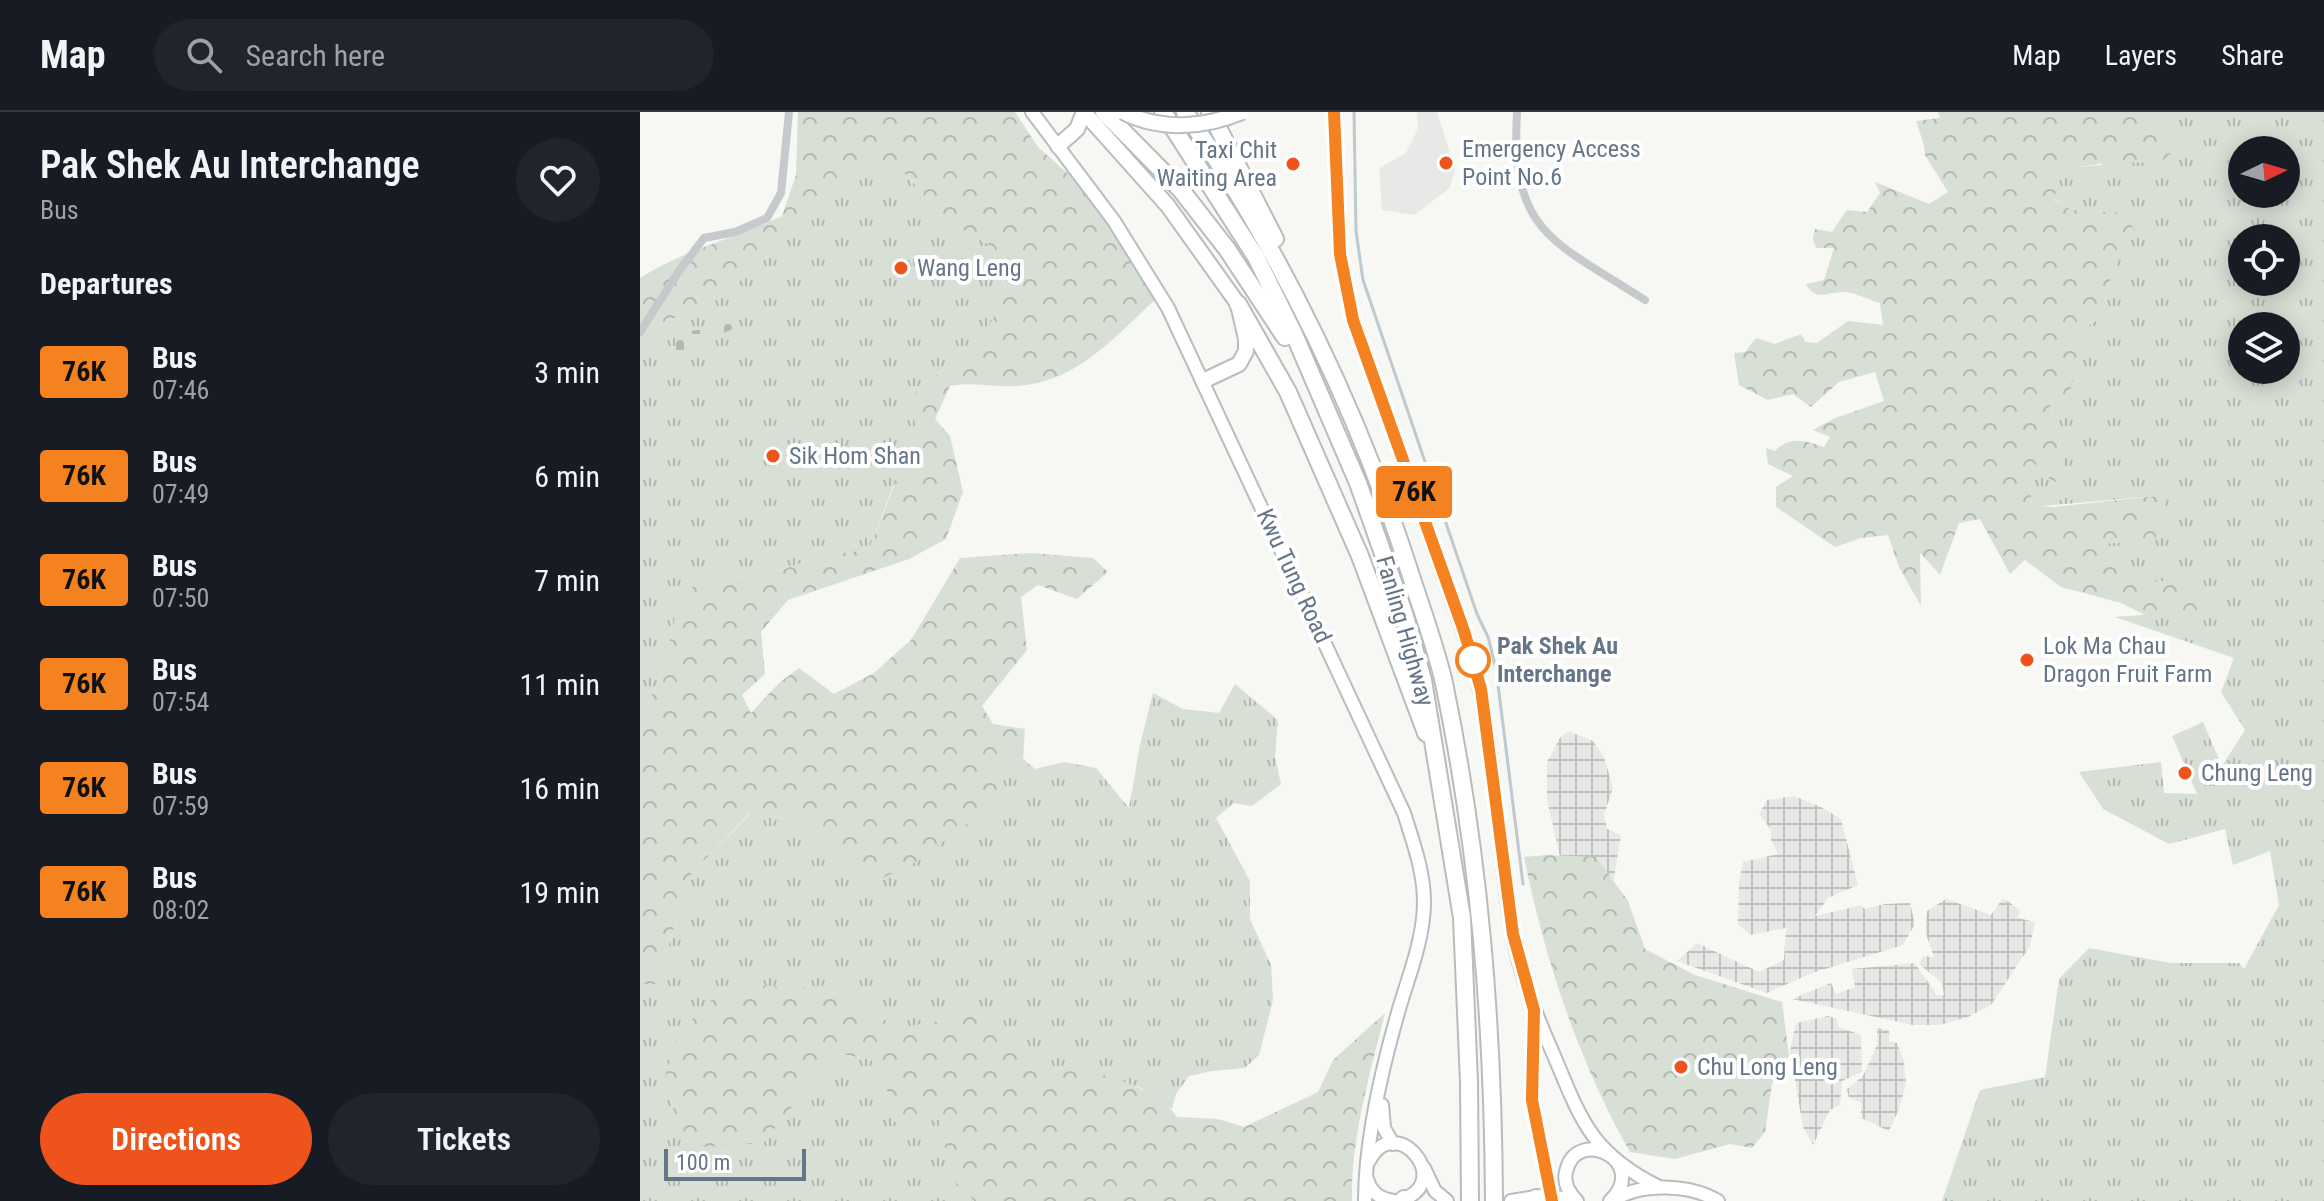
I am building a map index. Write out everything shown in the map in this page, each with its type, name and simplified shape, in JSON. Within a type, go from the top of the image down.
[{"type":"highway","points":[[1104,112],[1181,190],[1227,249],[1319,393]]},
{"type":"highway","name":"Fanling Highway","points":[[1163,112],[1256,257],[1294,334],[1358,483],[1404,613],[1425,688],[1463,933],[1470,1089],[1470,1201]]},
{"type":"highway","name":"Fanling Highway","points":[[1185,112],[1259,231],[1347,404],[1400,543],[1442,676],[1471,828],[1483,932],[1490,1025],[1494,1201]]},
{"type":"highway","points":[[1211,113],[1303,296],[1347,404]]},
{"type":"highway","points":[[1238,304],[1288,392],[1336,501],[1437,760]]},
{"type":"main road","points":[[1058,146],[1077,129],[1084,112],[1151,186],[1211,263],[1238,304],[1246,351],[1239,364],[1203,381]]},
{"type":"main road","points":[[1123,112],[1151,123],[1179,126],[1226,119],[1242,112]]},
{"type":"street","points":[[640,332],[704,238],[735,232],[767,218],[781,193],[789,112]]},
{"type":"street","name":"Kwu Tung Road","points":[[1032,112],[1140,260],[1168,308],[1404,813],[1421,871],[1423,919],[1382,1078],[1365,1172],[1365,1201]]},
{"type":"street","points":[[1334,112],[1340,254],[1353,320],[1473,660],[1486,715],[1513,934],[1534,1010],[1581,1122],[1620,1166],[1622,1184],[1611,1200]]},
{"type":"street","points":[[1517,112],[1520,182],[1534,220],[1553,240],[1645,300]]},
{"type":"street","name":"Kwu Tung Road","points":[[1382,1078],[1384,1128],[1393,1144]]},
{"type":"street","points":[[1536,1199],[1560,1180],[1575,1156],[1580,1147],[1581,1122]]},
{"type":"street","points":[[1393,1144],[1410,1148],[1421,1162],[1435,1191],[1447,1201],[1426,1195],[1397,1200],[1372,1190],[1365,1172],[1371,1156],[1393,1144]]},
{"type":"street","points":[[1575,1156],[1588,1150],[1606,1152],[1627,1169],[1659,1187]]},
{"type":"street","points":[[1397,1200],[1422,1179],[1421,1162]]},
{"type":"street","points":[[1567,1168],[1566,1186],[1576,1201]]},
{"type":"street","points":[[1611,1200],[1637,1189],[1659,1187],[1709,1196],[1718,1201]]},
{"type":"street","points":[[1511,1201],[1557,1196],[1576,1201]]},
{"type":"shaded area","points":[[1417,112],[1437,112],[1455,169],[1450,188],[1414,215],[1382,210],[1379,168],[1406,153],[1418,129]]},
{"type":"shaded area","points":[[1568,731],[1593,741],[1604,757],[1613,788],[1604,815],[1607,829],[1621,835],[1611,896],[1564,874],[1547,800],[1547,762],[1560,738]]},
{"type":"shaded area","points":[[1794,796],[1841,819],[1858,885],[1828,898],[1815,916],[1862,905],[1864,909],[1910,903],[1915,924],[1903,945],[1812,973],[1767,993],[1677,961],[1697,943],[1759,972],[1784,960],[1786,928],[1750,935],[1738,924],[1739,882],[1743,862],[1778,854],[1771,840],[1771,830],[1759,814],[1767,800]]},
{"type":"shaded area","points":[[2003,898],[2020,910],[2018,918],[2035,922],[2030,946],[1991,1005],[1968,1017],[1940,1025],[1913,1025],[1792,999],[1831,983],[1836,994],[1855,987],[1852,969],[1915,963],[1937,995],[1944,995],[1942,983],[1919,964],[1923,956],[1934,957],[1925,931],[1927,911],[1946,899],[1991,915]]},
{"type":"shaded area","points":[[1828,1016],[1837,1019],[1838,1027],[1861,1035],[1862,1072],[1842,1081],[1840,1105],[1830,1110],[1813,1145],[1803,1127],[1790,1050],[1796,1023]]},
{"type":"shaded area","points":[[1877,1028],[1889,1030],[1889,1041],[1897,1043],[1904,1061],[1906,1083],[1889,1131],[1861,1118],[1861,1102],[1849,1098],[1847,1089],[1863,1076],[1877,1045]]},
{"type":"green space","points":[[798,112],[1015,112],[1038,147],[1073,178],[1133,252],[1157,298],[1094,355],[1059,376],[1018,386],[950,386],[935,419],[950,436],[963,492],[946,539],[909,559],[788,600],[761,632],[765,674],[742,695],[751,713],[779,683],[799,668],[834,694],[874,673],[911,640],[960,558],[1030,553],[1093,558],[1108,572],[1077,599],[1038,585],[1021,597],[1027,650],[982,706],[993,724],[1025,729],[1023,758],[1004,763],[993,805],[911,865],[875,881],[804,821],[750,813],[691,874],[656,984],[640,985],[640,721],[661,675],[681,594],[714,574],[757,578],[820,557],[869,549],[909,448],[926,443],[912,417],[917,388],[976,352],[1007,291],[992,247],[941,216],[907,175],[875,163],[829,189],[796,231],[734,286],[677,317],[640,332],[640,278],[674,260],[782,216],[796,175]]},
{"type":"green space","points":[[1938,112],[2156,112],[2155,124],[2178,137],[2174,150],[2159,164],[2092,165],[2067,171],[2060,178],[2054,200],[2071,210],[2122,213],[2135,230],[2128,247],[2120,247],[2099,319],[2081,330],[2069,398],[2049,401],[2064,457],[2061,483],[2050,480],[2039,459],[2029,476],[2032,506],[2053,507],[2166,495],[2155,540],[2102,544],[2099,569],[2119,565],[2137,583],[2186,579],[2211,611],[2145,615],[2121,603],[2061,587],[2025,560],[2010,574],[1980,519],[1959,523],[1940,575],[1920,553],[1921,606],[1899,567],[1888,535],[1861,538],[1835,547],[1776,507],[1776,487],[1793,476],[1768,464],[1766,448],[1775,451],[1792,441],[1824,447],[1830,437],[1813,430],[1835,418],[1884,401],[1875,372],[1839,382],[1811,407],[1793,394],[1768,400],[1739,385],[1734,353],[1745,352],[1756,338],[1775,344],[1801,334],[1805,342],[1817,343],[1848,321],[1883,325],[1880,303],[1851,293],[1813,293],[1806,284],[1824,280],[1834,248],[1816,248],[1813,238],[1815,229],[1832,232],[1847,210],[1867,212],[1880,193],[1875,182],[1929,204],[1948,192],[1925,155],[1916,121],[1940,118]]},
{"type":"green space","points":[[2156,112],[2324,112],[2324,1201],[1942,1201],[1980,1090],[2045,1077],[2059,979],[2089,948],[2170,963],[2239,963],[2244,969],[2279,905],[2270,851],[2233,865],[2225,829],[2169,844],[2103,809],[2079,772],[2161,762],[2164,793],[2197,794],[2172,736],[2203,722],[2222,766],[2245,730],[2221,692],[2234,658],[2115,617],[2210,610],[2098,569],[2101,544],[2166,495],[2032,507],[2029,476],[2039,458],[2064,457],[2049,401],[2081,330],[2099,319],[2120,246],[2122,213],[2075,214],[2054,199],[2057,176],[2070,168],[2101,165],[2153,134]]},
{"type":"green space","points":[[875,163],[907,175],[941,216],[992,247],[1007,292],[976,352],[917,388],[926,443],[893,486],[869,549],[820,557],[757,578],[714,574],[681,594],[661,675],[640,721],[640,332],[677,317],[734,286],[796,231],[829,189]]},
{"type":"green space","points":[[732,318],[737,327],[708,340],[687,344],[682,357],[682,370],[669,370],[670,355],[681,332],[707,329]]},
{"type":"green space","points":[[1235,684],[1278,720],[1275,757],[1281,784],[1252,806],[1234,803],[1216,818],[1250,881],[1250,919],[1271,965],[1273,1000],[1259,1055],[1245,1068],[1189,1076],[1176,1094],[1172,1109],[1141,1088],[1091,1072],[1046,1072],[1016,1031],[972,1015],[901,1028],[825,988],[763,1143],[835,1053],[872,1060],[890,1097],[895,1121],[939,1119],[951,1177],[974,1201],[640,1201],[640,985],[656,984],[691,874],[751,813],[804,821],[875,881],[1004,763],[1022,758],[1035,769],[1064,762],[1096,768],[1129,808],[1153,693],[1183,709],[1219,713]]},
{"type":"green space","points":[[1524,857],[1596,857],[1628,901],[1645,949],[1695,975],[1782,1002],[1789,1056],[1772,1084],[1765,1132],[1752,1148],[1730,1144],[1675,1159],[1630,1152],[1579,1045],[1542,934]]},
{"type":"green space","points":[[753,986],[825,988],[901,1028],[972,1015],[1016,1031],[1046,1072],[1101,1074],[1151,1094],[1177,1117],[1218,1119],[1244,1127],[1318,1092],[1333,1060],[1385,1013],[1358,1129],[1352,1201],[974,1201],[951,1177],[939,1120],[895,1122],[890,1097],[872,1060],[836,1053],[763,1143],[704,1147],[681,1129],[663,1083],[679,1033],[716,995]]},
{"type":"waterway","points":[[1354,112],[1356,231],[1363,280],[1477,614],[1488,637],[1496,669],[1523,884]]},
{"type":"bus line","name":"76K","points":[[1334,112],[1340,254],[1353,320],[1464,631],[1481,689],[1508,904],[1521,969],[1536,1021],[1532,1100],[1552,1201]]},
{"type":"place","name":"Emergency Access Point No.6","points":[[1446,163]]},
{"type":"place","name":"Taxi Chit Waiting Area","points":[[1293,164]]},
{"type":"place","name":"Wang Leng","points":[[901,268]]},
{"type":"place","name":"Sik Hom Shan","points":[[773,456]]},
{"type":"place","name":"Pak Shek Au Interchange","points":[[1473,660]]},
{"type":"place","name":"Lok Ma Chau Dragon Fruit Farm","points":[[2027,660]]},
{"type":"place","name":"Chung Leng","points":[[2185,773]]},
{"type":"place","name":"Chu Long Leng","points":[[1681,1067]]}]
